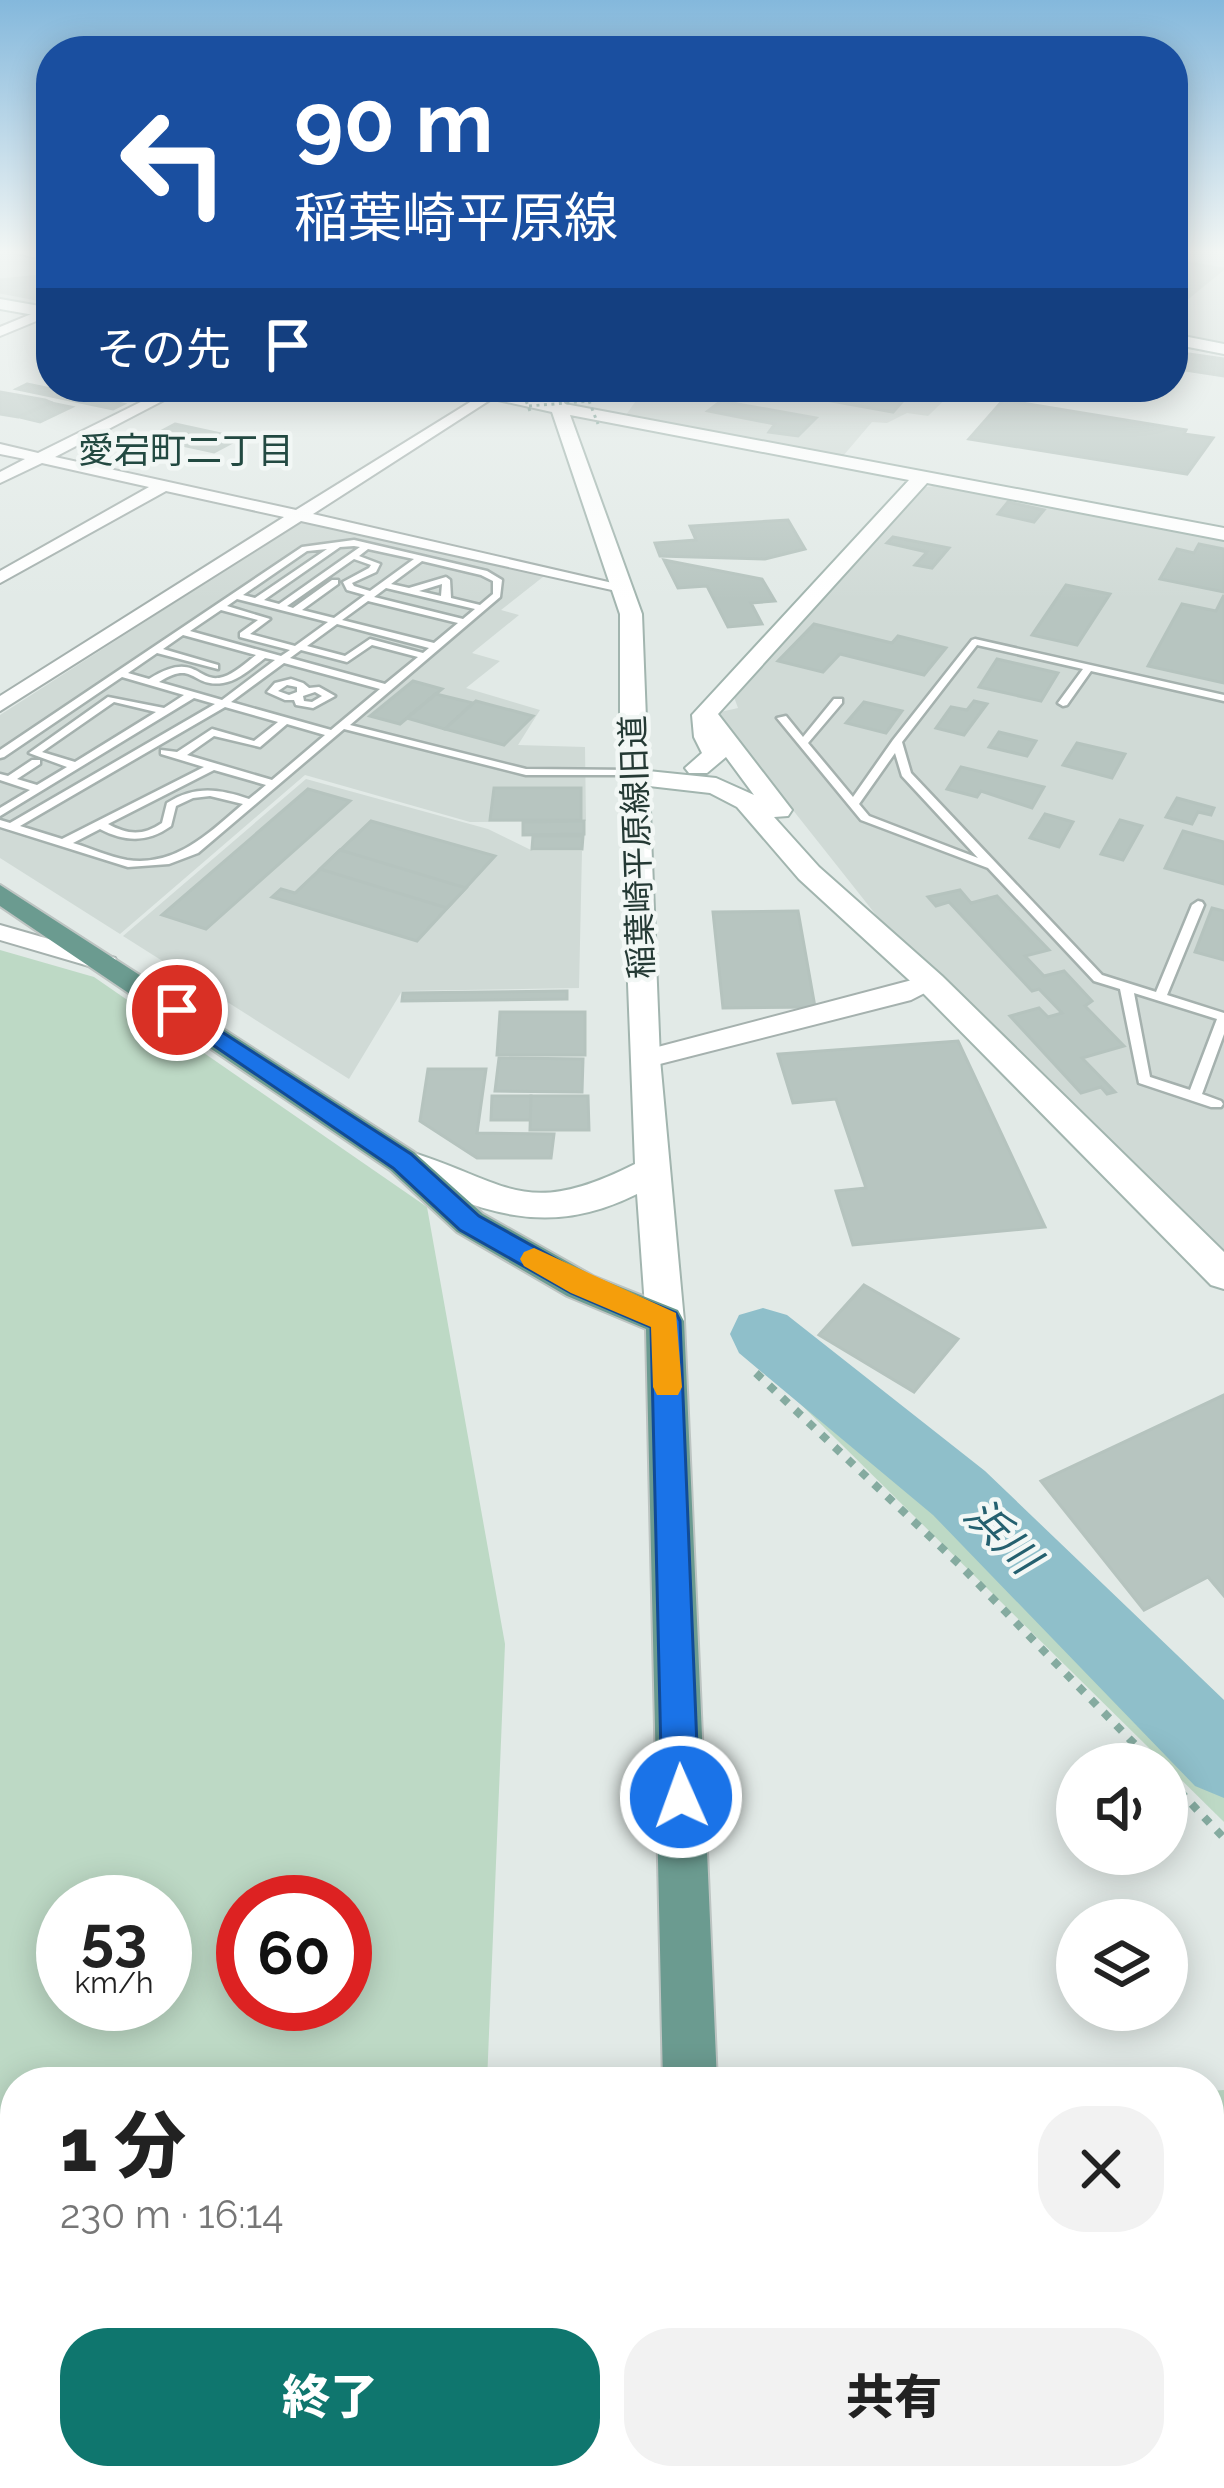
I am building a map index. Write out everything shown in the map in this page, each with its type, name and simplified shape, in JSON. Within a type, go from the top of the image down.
[{"type":"main road","points":[[0,893],[402,1161],[470,1223],[580,1286],[665,1321],[690,2067]]},
{"type":"street","points":[[0,478],[152,402]]},
{"type":"street","points":[[2,701],[477,402]]},
{"type":"street","name":"稲葉崎平原線旧道","points":[[546,402],[631,614],[644,1059],[665,1321]]},
{"type":"street","points":[[555,402],[1224,534]]},
{"type":"street","points":[[0,449],[621,586]]},
{"type":"street","points":[[698,768],[715,755],[701,721],[708,711],[922,478]]},
{"type":"street","points":[[0,578],[163,486]]},
{"type":"street","points":[[708,711],[845,905]]},
{"type":"street","points":[[633,775],[698,768],[746,779],[763,789]]},
{"type":"street","points":[[633,775],[728,790],[746,801],[809,873],[932,982],[1224,1275]]},
{"type":"street","points":[[0,932],[106,963]]},
{"type":"street","points":[[644,1059],[902,994],[932,982]]},
{"type":"street","points":[[402,1161],[502,1202],[549,1208],[585,1204],[654,1170]]},
{"type":"lane","points":[[257,601],[341,542]]},
{"type":"lane","points":[[2,754],[305,549],[341,542],[367,546],[497,580],[497,595],[194,851],[169,861],[128,864],[5,825]]},
{"type":"lane","points":[[280,607],[367,546]]},
{"type":"lane","points":[[352,556],[376,564],[374,570],[347,582],[350,588],[466,622]]},
{"type":"lane","points":[[5,825],[222,704],[421,558]]},
{"type":"lane","points":[[409,591],[446,580],[446,600]]},
{"type":"lane","points":[[294,611],[335,582]]},
{"type":"lane","points":[[384,585],[482,608]]},
{"type":"lane","points":[[318,594],[332,598]]},
{"type":"lane","points":[[237,596],[437,647]]},
{"type":"lane","points":[[220,607],[265,619],[243,635],[347,659],[370,642],[425,656]]},
{"type":"lane","points":[[396,622],[412,609]]},
{"type":"lane","points":[[182,632],[388,688]]},
{"type":"lane","points":[[854,804],[976,642],[1224,698]]},
{"type":"lane","points":[[156,650],[215,667]]},
{"type":"lane","points":[[190,659],[203,650]]},
{"type":"lane","points":[[130,700],[183,667],[198,670],[209,681],[227,680],[263,655]]},
{"type":"lane","points":[[1063,703],[1089,668]]},
{"type":"lane","points":[[121,674],[256,714],[526,772],[633,775]]},
{"type":"lane","points":[[256,714],[279,697],[300,694],[304,704],[327,701],[361,711]]},
{"type":"lane","points":[[0,813],[191,695]]},
{"type":"lane","points":[[70,769],[34,753],[112,699],[165,711]]},
{"type":"lane","points":[[804,742],[838,700]]},
{"type":"lane","points":[[782,718],[865,818],[994,868]]},
{"type":"lane","points":[[179,756],[212,732],[256,745],[285,721]]},
{"type":"lane","points":[[897,742],[907,774],[1098,978],[1224,1017],[1194,1097]]},
{"type":"lane","points":[[165,752],[274,784]]},
{"type":"lane","points":[[2,754],[70,769]]},
{"type":"lane","points":[[4,779],[35,762]]},
{"type":"lane","points":[[63,843],[213,766]]},
{"type":"lane","points":[[4,779],[38,789]]},
{"type":"lane","points":[[100,824],[125,837],[145,837],[167,824],[171,806],[189,795],[214,791],[251,803]]},
{"type":"lane","points":[[1160,998],[1198,905]]},
{"type":"lane","points":[[1126,987],[1144,1080],[1216,1104]]},
{"type":"path","points":[[531,414],[543,402]]},
{"type":"path","points":[[590,402],[598,424]]},
{"type":"path","points":[[756,1373],[847,1454],[1134,1743]]},
{"type":"path","points":[[1188,1800],[1224,1838]]},
{"type":"shaded area","points":[[635,402],[942,402],[928,416],[907,413],[887,423],[872,422],[843,456],[626,415]]},
{"type":"shaded area","points":[[926,487],[1224,540],[1224,1260],[880,920],[716,713],[738,708],[734,697]]},
{"type":"shaded area","points":[[314,521],[548,573],[501,610],[519,615],[472,653],[500,661],[466,688],[540,710],[518,745],[585,747],[586,821],[470,822],[305,775],[120,934],[0,858],[0,715],[300,522]]},
{"type":"shaded area","points":[[306,779],[488,829],[533,851],[582,851],[579,988],[402,991],[349,1079],[123,936]]},
{"type":"green space","points":[[0,950],[94,977],[427,1207],[505,1644],[488,2067],[0,2067]]},
{"type":"green space","points":[[764,1344],[896,1431],[1224,1731],[1224,1822],[1188,1786],[1188,1743],[1144,1743],[761,1365]]},
{"type":"building","points":[[1188,367],[1224,367],[1224,376],[1188,371]]},
{"type":"building","points":[[27,384],[36,386],[36,393],[17,389]]},
{"type":"building","points":[[0,392],[50,402],[18,417],[0,414]]},
{"type":"building","points":[[79,402],[123,404],[113,409]]},
{"type":"building","points":[[727,402],[816,418],[798,436],[769,432],[775,424],[708,411]]},
{"type":"building","points":[[837,402],[902,402],[893,412]]},
{"type":"building","points":[[1001,402],[1213,438],[1187,474],[969,439]]},
{"type":"building","points":[[51,403],[71,407],[40,422],[20,417]]},
{"type":"building","points":[[175,424],[240,438],[214,452],[149,438]]},
{"type":"building","points":[[163,441],[183,445],[157,459],[137,455]]},
{"type":"building","points":[[1008,502],[1044,510],[1034,522],[998,514]]},
{"type":"building","points":[[788,520],[805,549],[765,559],[660,556],[655,543],[696,540],[690,526]]},
{"type":"building","points":[[893,537],[949,548],[932,568],[915,565],[927,552],[887,543]]},
{"type":"building","points":[[1199,544],[1224,549],[1224,592],[1160,579],[1177,549],[1194,553]]},
{"type":"building","points":[[664,560],[762,579],[775,601],[751,603],[762,624],[728,627],[707,586],[678,588]]},
{"type":"building","points":[[1066,585],[1110,594],[1077,645],[1032,635]]},
{"type":"building","points":[[1224,595],[1224,683],[1148,666],[1182,604],[1216,611]]},
{"type":"building","points":[[814,624],[892,643],[898,636],[946,648],[924,675],[840,654],[823,672],[778,661]]},
{"type":"building","points":[[997,659],[1058,673],[1041,701],[979,687]]},
{"type":"building","points":[[413,681],[442,689],[400,724],[370,716]]},
{"type":"building","points":[[436,694],[473,703],[445,729],[407,718]]},
{"type":"building","points":[[476,701],[533,716],[504,745],[445,729]]},
{"type":"building","points":[[974,701],[987,704],[964,735],[936,728],[951,707],[967,710]]},
{"type":"building","points":[[864,702],[902,711],[886,733],[846,723]]},
{"type":"building","points":[[999,732],[1036,741],[1027,756],[989,747]]},
{"type":"building","points":[[1077,743],[1125,754],[1112,778],[1063,765]]},
{"type":"building","points":[[961,767],[1044,787],[1032,808],[981,791],[977,797],[947,789]]},
{"type":"building","points":[[494,788],[581,788],[581,820],[490,820]]},
{"type":"building","points":[[308,789],[350,801],[206,929],[162,915]]},
{"type":"building","points":[[1177,798],[1214,808],[1211,815],[1198,812],[1192,824],[1166,817]]},
{"type":"building","points":[[1045,814],[1073,822],[1059,847],[1030,838]]},
{"type":"building","points":[[1120,820],[1142,826],[1123,860],[1101,854]]},
{"type":"building","points":[[371,821],[495,856],[417,941],[272,897],[281,889],[295,893]]},
{"type":"building","points":[[584,821],[584,834],[523,835],[523,822]]},
{"type":"building","points":[[1183,831],[1224,842],[1224,884],[1165,868]]},
{"type":"building","points":[[533,836],[583,836],[582,849],[532,849]]},
{"type":"building","points":[[340,850],[466,888],[447,908],[320,869]]},
{"type":"building","points":[[960,890],[971,903],[997,896],[1049,950],[1025,956],[1044,976],[1064,971],[1092,1001],[1085,1006],[1124,1046],[1082,1058],[1115,1092],[1107,1094],[1101,1087],[1081,1093],[1010,1016],[1039,1008],[1048,1017],[1062,1013],[1039,989],[1032,991],[949,902],[936,906],[928,897]]},
{"type":"building","points":[[1212,908],[1224,911],[1224,960],[1195,952]]},
{"type":"building","points":[[798,911],[815,1007],[723,1008],[713,912]]},
{"type":"building","points":[[567,991],[567,999],[402,1001],[403,993]]},
{"type":"building","points":[[500,1012],[585,1012],[585,1055],[497,1055]]},
{"type":"building","points":[[958,1041],[1045,1227],[853,1245],[836,1191],[866,1188],[836,1099],[793,1103],[778,1054]]},
{"type":"building","points":[[499,1058],[583,1059],[582,1092],[495,1091]]},
{"type":"building","points":[[428,1069],[486,1069],[477,1133],[554,1134],[551,1158],[477,1158],[420,1121]]},
{"type":"building","points":[[492,1096],[531,1096],[531,1120],[491,1120]]},
{"type":"building","points":[[531,1096],[588,1096],[589,1130],[530,1130]]},
{"type":"building","points":[[864,1285],[958,1339],[914,1392],[819,1335]]},
{"type":"building","points":[[1224,1395],[1224,1596],[1208,1577],[1144,1610],[1041,1481]]},
{"type":"waterway","name":"浜川","points":[[763,1334],[959,1493],[1224,1757]]},
{"type":"slow traffic","points":[[534,1259],[580,1286],[665,1321],[667,1387]]},
{"type":"district","name":"愛宕町二丁目","points":[[186,450]]},
{"type":"route","points":[[177,1010],[402,1161],[470,1223],[580,1286],[665,1321],[681,1797]]}]
